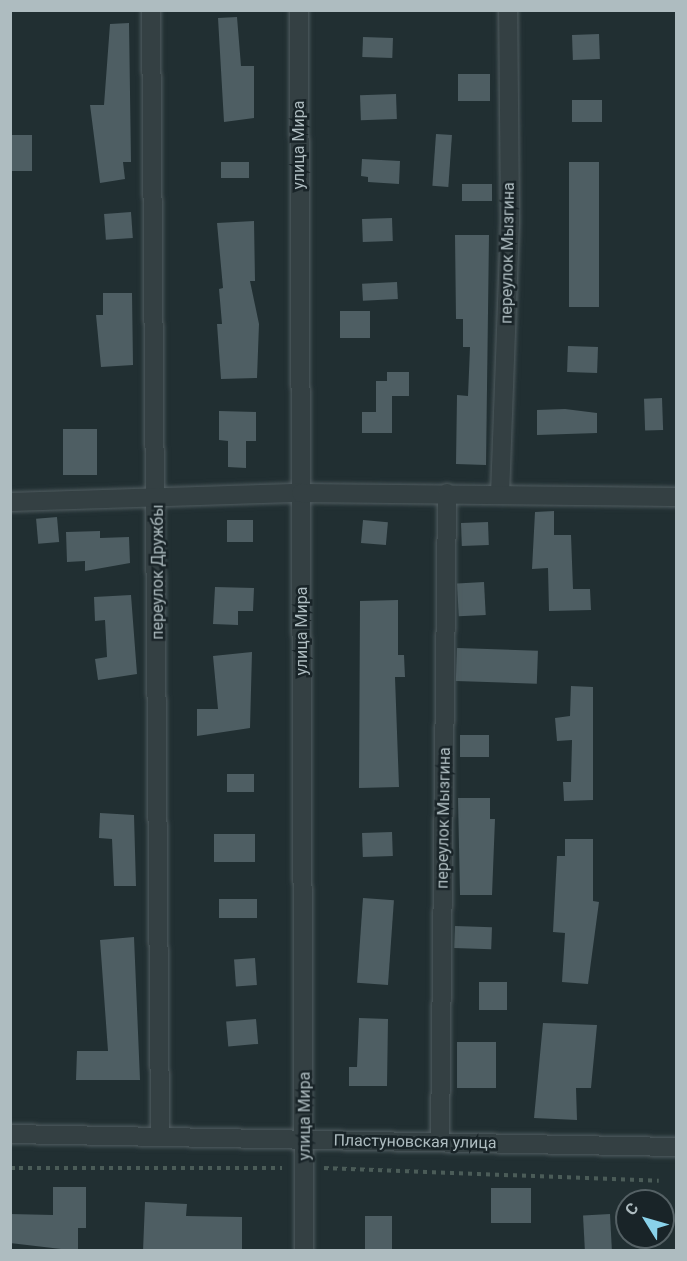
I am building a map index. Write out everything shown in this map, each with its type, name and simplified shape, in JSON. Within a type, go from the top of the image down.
[{"type":"street","name":"переулок Дружбы","points":[[152,10],[158,496],[160,1134]]},
{"type":"street","name":"улица Мира","points":[[299,10],[304,1251]]},
{"type":"street","name":"переулок Мызгина","points":[[500,495],[510,222],[508,10]]},
{"type":"street","points":[[10,502],[301,493],[676,497]]},
{"type":"street","name":"переулок Мызгина","points":[[440,1142],[447,494]]},
{"type":"street","name":"Пластуновская улица","points":[[10,1134],[160,1134],[305,1140],[676,1147]]},
{"type":"path","points":[[10,1168],[282,1168]]},
{"type":"path","points":[[324,1168],[659,1181]]},
{"type":"building","points":[[237,17],[241,66],[254,66],[254,118],[224,122],[218,18]]},
{"type":"building","points":[[129,23],[131,162],[123,162],[125,179],[100,183],[90,105],[104,105],[110,24]]},
{"type":"building","points":[[599,34],[600,59],[573,60],[572,35]]},
{"type":"building","points":[[363,37],[393,38],[392,58],[362,57]]},
{"type":"building","points":[[458,74],[490,74],[490,101],[458,101]]},
{"type":"building","points":[[396,94],[397,119],[361,120],[360,95]]},
{"type":"building","points":[[572,100],[602,100],[602,122],[572,122]]},
{"type":"building","points":[[436,134],[452,135],[448,187],[432,186]]},
{"type":"building","points":[[10,135],[32,135],[32,171],[10,171]]},
{"type":"building","points":[[362,159],[400,161],[399,184],[368,182],[368,177],[361,176]]},
{"type":"building","points":[[221,162],[249,162],[249,178],[221,178]]},
{"type":"building","points":[[569,162],[599,162],[599,307],[569,307]]},
{"type":"building","points":[[462,184],[492,184],[492,201],[462,201]]},
{"type":"building","points":[[131,212],[133,238],[106,240],[104,214]]},
{"type":"building","points":[[392,218],[393,241],[363,242],[362,219]]},
{"type":"building","points":[[254,221],[255,281],[250,281],[259,324],[257,378],[221,379],[217,324],[222,324],[219,289],[223,288],[217,223]]},
{"type":"building","points":[[455,235],[489,235],[486,465],[456,464],[457,395],[468,396],[470,347],[463,347],[463,319],[456,319]]},
{"type":"building","points":[[397,282],[398,299],[363,301],[362,284]]},
{"type":"building","points":[[103,293],[132,293],[133,365],[101,367],[96,315],[103,315]]},
{"type":"building","points":[[340,311],[370,311],[370,338],[340,338]]},
{"type":"building","points":[[568,346],[598,347],[597,373],[567,372]]},
{"type":"building","points":[[387,372],[409,372],[409,396],[392,396],[392,433],[362,433],[362,412],[376,412],[376,381],[387,381]]},
{"type":"building","points":[[662,398],[663,430],[645,431],[644,399]]},
{"type":"building","points":[[565,409],[597,413],[597,433],[537,435],[537,410]]},
{"type":"building","points":[[219,411],[256,412],[256,441],[246,441],[246,468],[228,467],[228,441],[219,440]]},
{"type":"building","points":[[63,429],[97,429],[97,475],[63,475]]},
{"type":"building","points":[[554,511],[554,535],[571,535],[573,589],[590,589],[591,610],[549,611],[548,568],[532,569],[535,512]]},
{"type":"building","points":[[57,517],[59,542],[38,544],[36,519]]},
{"type":"building","points":[[227,520],[253,520],[253,542],[227,542]]},
{"type":"building","points":[[363,520],[388,522],[386,545],[361,543]]},
{"type":"building","points":[[488,522],[489,545],[462,546],[461,523]]},
{"type":"building","points":[[100,531],[100,538],[129,537],[130,563],[85,571],[85,561],[67,562],[66,532]]},
{"type":"building","points":[[484,582],[486,615],[459,616],[457,583]]},
{"type":"building","points":[[215,587],[254,588],[253,611],[238,611],[238,625],[213,624]]},
{"type":"building","points":[[131,595],[137,674],[98,680],[95,659],[107,657],[105,620],[95,621],[94,597]]},
{"type":"building","points":[[398,600],[398,655],[404,655],[405,677],[395,677],[399,787],[359,788],[360,601]]},
{"type":"building","points":[[457,648],[538,651],[537,684],[456,681]]},
{"type":"building","points":[[252,652],[250,728],[197,736],[197,709],[218,709],[213,656]]},
{"type":"building","points":[[571,686],[593,687],[593,800],[564,801],[563,782],[571,782],[572,740],[557,741],[555,718],[570,716]]},
{"type":"building","points":[[460,735],[489,735],[489,757],[460,757]]},
{"type":"building","points":[[227,774],[254,774],[254,792],[227,792]]},
{"type":"building","points":[[458,798],[490,798],[490,819],[495,819],[492,895],[460,895]]},
{"type":"building","points":[[100,813],[134,815],[136,886],[114,886],[112,839],[99,838]]},
{"type":"building","points":[[392,832],[393,856],[363,857],[362,833]]},
{"type":"building","points":[[214,834],[255,834],[255,862],[214,862]]},
{"type":"building","points":[[565,839],[593,839],[593,901],[599,902],[588,984],[562,982],[565,933],[553,932],[557,856],[565,856]]},
{"type":"building","points":[[363,898],[394,900],[388,985],[357,983]]},
{"type":"building","points":[[219,899],[257,899],[257,918],[219,918]]},
{"type":"building","points":[[455,926],[492,927],[491,949],[454,948]]},
{"type":"building","points":[[134,937],[140,1080],[76,1080],[77,1051],[108,1051],[100,940]]},
{"type":"building","points":[[255,958],[257,985],[236,986],[234,959]]},
{"type":"building","points":[[479,982],[507,982],[507,1010],[479,1010]]},
{"type":"building","points":[[359,1018],[388,1019],[387,1086],[349,1086],[349,1067],[357,1067]]},
{"type":"building","points":[[256,1019],[258,1044],[228,1047],[226,1022]]},
{"type":"building","points":[[543,1023],[597,1025],[591,1088],[576,1088],[577,1120],[534,1118]]},
{"type":"building","points":[[457,1042],[496,1042],[496,1088],[457,1088]]},
{"type":"building","points":[[53,1187],[86,1187],[86,1228],[78,1228],[78,1251],[10,1243],[10,1214],[53,1215]]},
{"type":"building","points":[[491,1188],[531,1188],[531,1223],[491,1223]]},
{"type":"building","points":[[145,1202],[187,1204],[186,1216],[242,1217],[242,1251],[143,1251]]},
{"type":"building","points":[[610,1214],[612,1250],[585,1250],[583,1215]]},
{"type":"building","points":[[365,1216],[392,1216],[392,1250],[365,1250]]}]
